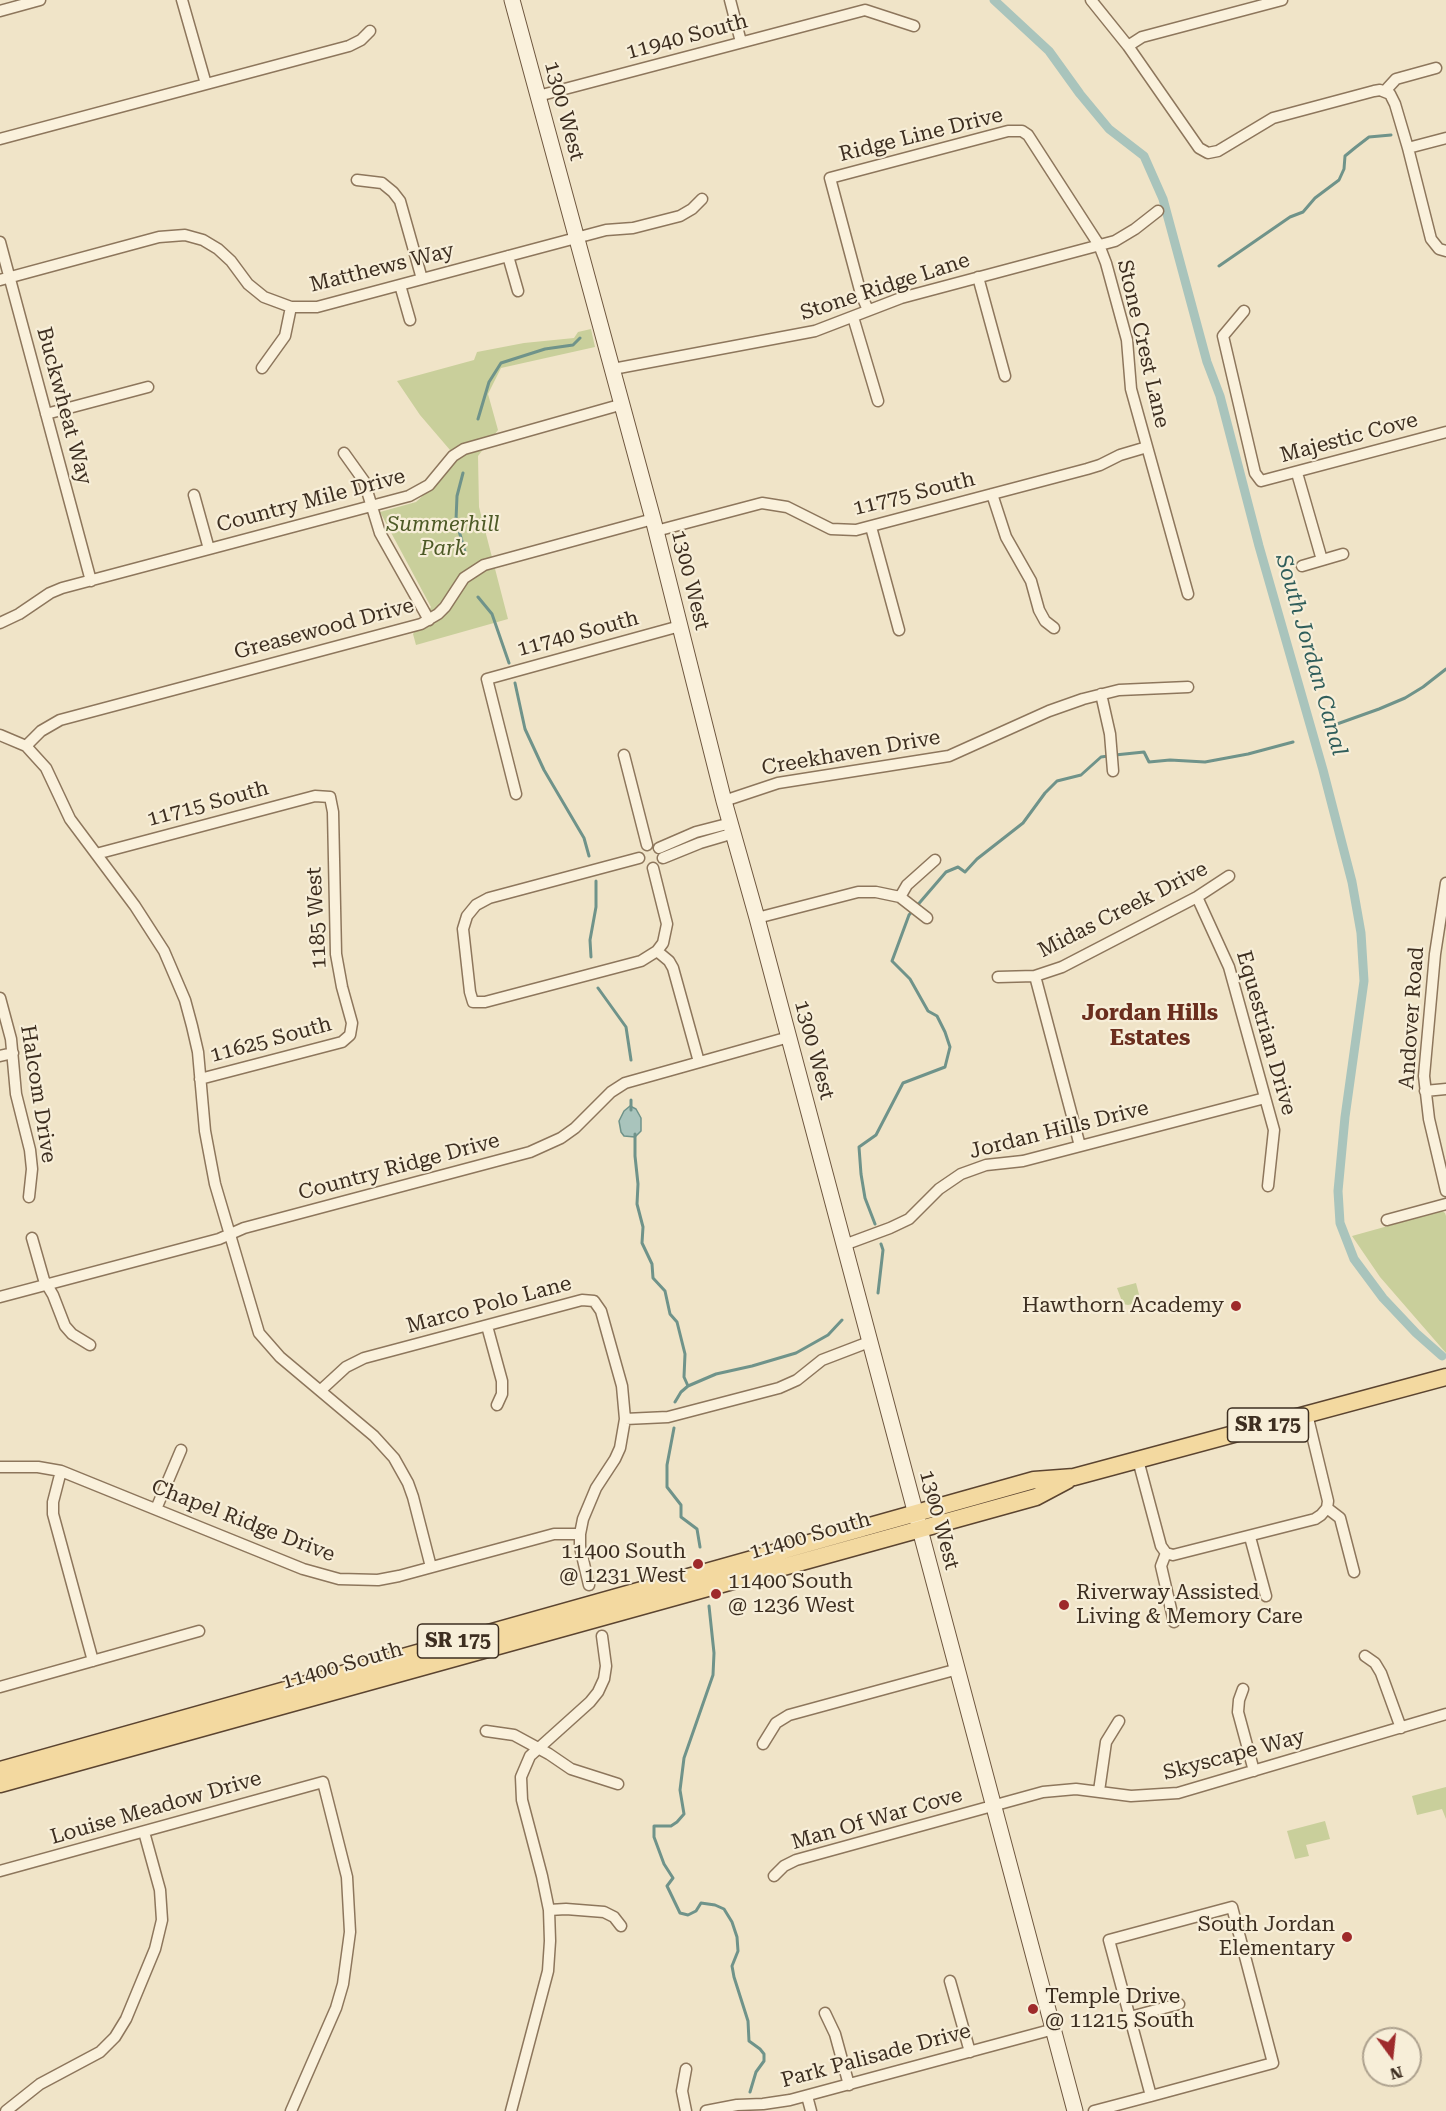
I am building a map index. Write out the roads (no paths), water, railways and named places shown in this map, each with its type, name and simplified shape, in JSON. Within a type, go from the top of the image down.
[{"type":"main road","name":"11400 South","points":[[0,1770],[918,1521],[1036,1497],[1074,1477],[1446,1377]]},
{"type":"main road","name":"11400 South","points":[[0,1784],[918,1521]]},
{"type":"street","points":[[0,11],[40,0]]},
{"type":"street","points":[[182,0],[206,84]]},
{"type":"street","name":"1300 West","points":[[512,0],[614,369],[724,801],[758,918],[1075,2111]]},
{"type":"street","points":[[730,0],[741,42]]},
{"type":"street","points":[[1091,0],[1128,46],[1198,148],[1208,153],[1218,152],[1273,118],[1374,91],[1385,91],[1393,99],[1431,239],[1439,249],[1446,251]]},
{"type":"street","points":[[1128,46],[1142,38],[1282,0]]},
{"type":"street","name":"11940 South","points":[[538,96],[741,42],[864,5],[914,26]]},
{"type":"street","points":[[0,140],[349,46],[361,40],[370,31]]},
{"type":"street","points":[[1385,91],[1396,79],[1436,69]]},
{"type":"street","name":"Ridge Line Drive","points":[[868,310],[861,294],[830,178],[1008,131],[1022,131]]},
{"type":"street","name":"Stone Crest Lane","points":[[1022,131],[1033,141],[1099,245],[1127,340],[1130,383],[1188,594]]},
{"type":"street","points":[[1408,148],[1446,138]]},
{"type":"street","points":[[357,180],[382,183],[393,192],[399,201],[422,279]]},
{"type":"street","name":"Matthews Way","points":[[5,279],[159,237],[185,235],[202,240],[218,249],[231,261],[255,291],[272,302],[291,307],[317,307],[606,230],[643,226],[680,216],[702,199]]},
{"type":"street","name":"Stone Ridge Lane","points":[[614,369],[815,331],[901,298],[1099,245],[1125,235],[1158,211]]},
{"type":"street","name":"Buckwheat Way","points":[[0,242],[5,279],[46,414],[91,581]]},
{"type":"street","points":[[508,256],[518,291]]},
{"type":"street","points":[[978,277],[1005,376]]},
{"type":"street","points":[[400,285],[410,320]]},
{"type":"street","points":[[262,368],[285,336],[291,307]]},
{"type":"street","name":"Majestic Cove","points":[[1244,310],[1223,336],[1255,473],[1261,481],[1446,432]]},
{"type":"street","points":[[853,317],[878,401]]},
{"type":"street","points":[[46,414],[148,387]]},
{"type":"street","name":"Country Mile Drive","points":[[0,622],[19,614],[50,593],[420,491],[429,485],[453,456],[464,449],[623,404]]},
{"type":"street","name":"11775 South","points":[[655,525],[762,503],[786,507],[831,528],[844,531],[871,527],[1100,465],[1120,455],[1147,447]]},
{"type":"street","points":[[344,453],[364,481],[385,543],[429,620]]},
{"type":"street","points":[[1297,473],[1322,560]]},
{"type":"street","points":[[992,494],[1006,537],[1031,581],[1039,610],[1045,621],[1054,628]]},
{"type":"street","points":[[194,495],[209,549]]},
{"type":"street","name":"Greasewood Drive","points":[[26,746],[40,731],[60,720],[429,620],[445,607],[464,578],[484,565],[655,525]]},
{"type":"street","points":[[871,527],[899,630]]},
{"type":"street","points":[[1302,566],[1343,554]]},
{"type":"street","name":"11740 South","points":[[516,794],[487,680],[680,626]]},
{"type":"street","name":"Creekhaven Drive","points":[[724,801],[778,783],[949,756],[1049,711],[1101,694],[1119,690],[1188,687]]},
{"type":"street","points":[[1101,694],[1110,734],[1113,771]]},
{"type":"street","points":[[0,735],[26,746],[46,768],[70,819],[150,928],[175,974],[192,1026],[201,1079],[209,1158],[259,1333],[273,1350],[374,1436],[394,1458],[408,1483],[431,1567]]},
{"type":"street","points":[[624,755],[647,845]]},
{"type":"street","name":"11715 South","points":[[96,854],[315,796],[330,797]]},
{"type":"street","name":"1185 West","points":[[330,797],[333,812],[336,954],[351,1023],[350,1035]]},
{"type":"street","points":[[661,853],[700,843],[732,828]]},
{"type":"street","points":[[651,844],[661,853],[659,864],[653,868],[642,865],[639,858],[640,851],[651,844]]},
{"type":"street","points":[[639,858],[489,898],[476,904],[466,916],[463,929],[473,1002],[485,1002],[641,961],[657,951],[663,943],[667,924],[653,868]]},
{"type":"street","points":[[904,901],[907,885],[935,860]]},
{"type":"street","name":"Midas Creek Drive","points":[[998,977],[1035,976],[1062,967],[1197,897],[1229,876]]},
{"type":"street","name":"Andover Road","points":[[1446,883],[1434,967],[1425,1064],[1425,1091],[1429,1119],[1446,1191]]},
{"type":"street","points":[[758,918],[858,892],[876,892],[904,901],[927,918]]},
{"type":"street","name":"Equestrian Drive","points":[[1197,897],[1229,967],[1274,1130],[1268,1186]]},
{"type":"street","points":[[657,951],[673,968],[699,1062]]},
{"type":"street","points":[[1434,967],[1446,968]]},
{"type":"street","points":[[1035,976],[1080,1146]]},
{"type":"street","name":"Halcom Drive","points":[[0,998],[9,1030],[16,1094],[31,1161],[29,1197]]},
{"type":"street","name":"11625 South","points":[[201,1079],[342,1042],[350,1035]]},
{"type":"street","name":"Country Ridge Drive","points":[[0,1297],[219,1239],[244,1228],[546,1146],[575,1128],[598,1103],[625,1083],[789,1037]]},
{"type":"street","points":[[0,1056],[13,1053]]},
{"type":"street","points":[[1425,1091],[1446,1089]]},
{"type":"street","name":"Jordan Hills Drive","points":[[844,1245],[909,1219],[939,1189],[962,1174],[986,1165],[1023,1161],[1265,1098]]},
{"type":"street","points":[[1387,1220],[1446,1204]]},
{"type":"street","points":[[32,1238],[42,1276],[54,1294],[65,1326],[72,1334],[90,1345]]},
{"type":"street","name":"Marco Polo Lane","points":[[321,1390],[338,1373],[355,1362],[582,1300],[594,1301],[602,1311],[622,1386],[625,1419],[620,1448],[609,1471],[588,1503],[580,1534],[582,1560],[588,1585]]},
{"type":"street","points":[[487,1326],[502,1381],[502,1394],[497,1405]]},
{"type":"street","points":[[625,1419],[668,1418],[779,1388],[797,1380],[831,1355],[869,1342]]},
{"type":"street","points":[[1138,1460],[1161,1546],[1166,1553],[1179,1556],[1250,1537],[1315,1519],[1327,1508],[1328,1501],[1307,1414]]},
{"type":"street","points":[[156,1509],[181,1450]]},
{"type":"street","name":"Chapel Ridge Drive","points":[[0,1467],[38,1467],[61,1471],[303,1569],[339,1579],[378,1580],[554,1534],[580,1534]]},
{"type":"street","points":[[61,1471],[52,1502],[53,1514],[93,1661]]},
{"type":"street","points":[[1327,1508],[1340,1518],[1354,1572]]},
{"type":"street","points":[[1250,1537],[1266,1596]]},
{"type":"street","points":[[1166,1553],[1161,1566],[1174,1622]]},
{"type":"street","points":[[0,1687],[199,1631]]},
{"type":"street","points":[[511,2111],[548,1971],[550,1941],[549,1910],[520,1792],[523,1770],[530,1756],[598,1692],[604,1679],[606,1666],[602,1636]]},
{"type":"street","points":[[1365,1656],[1375,1663],[1382,1673],[1401,1728]]},
{"type":"street","points":[[763,1744],[771,1728],[789,1715],[958,1669]]},
{"type":"street","points":[[1243,1689],[1238,1712],[1254,1771]]},
{"type":"street","name":"Skyscape Way","points":[[995,1806],[1054,1790],[1099,1791],[1131,1797],[1178,1793],[1446,1714]]},
{"type":"street","points":[[1099,1791],[1106,1742],[1119,1721]]},
{"type":"street","points":[[486,1731],[514,1735],[571,1769],[618,1784]]},
{"type":"street","name":"Louise Meadow Drive","points":[[0,1871],[323,1782],[347,1877],[350,1932],[343,1984],[336,2008],[291,2111]]},
{"type":"street","name":"Man Of War Cove","points":[[774,1876],[784,1866],[796,1860],[995,1806]]},
{"type":"street","points":[[6,2111],[40,2084],[100,2052],[115,2037],[126,2019],[155,1949],[162,1920],[160,1890],[144,1832]]},
{"type":"street","points":[[1094,2111],[1151,2096],[1273,2063],[1232,1907],[1109,1940],[1151,2096]]},
{"type":"street","points":[[549,1910],[604,1912],[614,1917],[621,1926]]},
{"type":"street","points":[[950,1981],[970,2052]]},
{"type":"street","points":[[1130,2017],[1179,2004]]},
{"type":"street","points":[[825,2013],[835,2034],[849,2085]]},
{"type":"street","name":"Park Palisade Drive","points":[[706,2111],[807,2096],[1054,2030]]},
{"type":"street","points":[[686,2069],[681,2091],[686,2111]]},
{"type":"street","points":[[807,2096],[812,2111]]},
{"type":"water","points":[[630,1106],[636,1109],[641,1118],[641,1131],[635,1137],[624,1136],[619,1121],[624,1111]]},
{"type":"waterway","name":"South Jordan Canal","points":[[994,0],[1049,51],[1109,129],[1144,156],[1163,199],[1323,770],[1352,882],[1361,933],[1364,981],[1345,1117],[1338,1191],[1340,1223],[1354,1259],[1383,1298],[1416,1333],[1442,1356]]},
{"type":"waterway","points":[[1219,266],[1290,217],[1303,212],[1315,198],[1339,180],[1344,169],[1345,156],[1369,137],[1391,135]]},
{"type":"waterway","points":[[478,419],[489,382],[501,363],[545,349],[573,345],[580,338]]},
{"type":"waterway","points":[[463,473],[457,496],[456,520],[465,552]]},
{"type":"waterway","points":[[478,597],[492,614],[509,663]]},
{"type":"waterway","points":[[1337,724],[1405,698],[1446,669]]},
{"type":"waterway","points":[[515,683],[525,729],[544,770],[584,838],[589,856]]},
{"type":"waterway","points":[[1115,755],[1144,752],[1149,762],[1170,760],[1205,762],[1293,742]]},
{"type":"waterway","points":[[875,1224],[865,1198],[859,1147],[876,1135],[903,1083],[945,1067],[950,1047],[937,1016],[928,1011],[910,979],[892,961],[909,915],[946,872],[958,867],[965,872],[977,859],[1023,823],[1057,781],[1081,775],[1101,757],[1108,756]]},
{"type":"waterway","points":[[591,957],[590,940],[596,907],[596,881]]},
{"type":"waterway","points":[[598,988],[626,1027],[631,1060]]},
{"type":"waterway","points":[[631,1100],[631,1110]]},
{"type":"waterway","points":[[635,1134],[637,1204],[643,1227],[642,1243],[652,1264],[653,1278],[665,1291],[670,1314],[677,1322],[685,1354],[684,1377],[688,1386]]},
{"type":"waterway","points":[[878,1293],[883,1250],[881,1244]]},
{"type":"waterway","points":[[675,1402],[688,1386],[716,1374],[796,1353],[828,1335],[842,1320]]},
{"type":"waterway","points":[[674,1428],[667,1465],[667,1487],[681,1505],[681,1517],[697,1529],[700,1547]]},
{"type":"waterway","points":[[709,1606],[714,1653],[713,1675],[684,1758],[680,1790],[684,1814],[671,1826],[654,1826],[654,1837],[664,1864],[673,1878],[667,1886],[680,1913],[688,1915],[696,1911],[701,1903],[715,1905],[724,1909],[732,1922],[737,1937],[738,1951],[732,1966],[748,2021],[749,2041],[764,2054],[764,2061],[756,2072],[750,2092]]},
{"type":"place","name":"Hawthorn Academy","points":[[1236,1306]]},
{"type":"place","name":"11400 South @ 1231 West","points":[[698,1564]]},
{"type":"place","name":"11400 South @ 1236 West","points":[[716,1594]]},
{"type":"place","name":"Riverway Assisted Living & Memory Care","points":[[1064,1605]]},
{"type":"place","name":"South Jordan Elementary","points":[[1347,1937]]},
{"type":"place","name":"Temple Drive @ 11215 South","points":[[1033,2009]]},
{"type":"district","name":"Jordan Hills Estates","points":[[1150,1026]]},
{"type":"park label","name":"Summerhill Park","points":[[443,537]]}]
